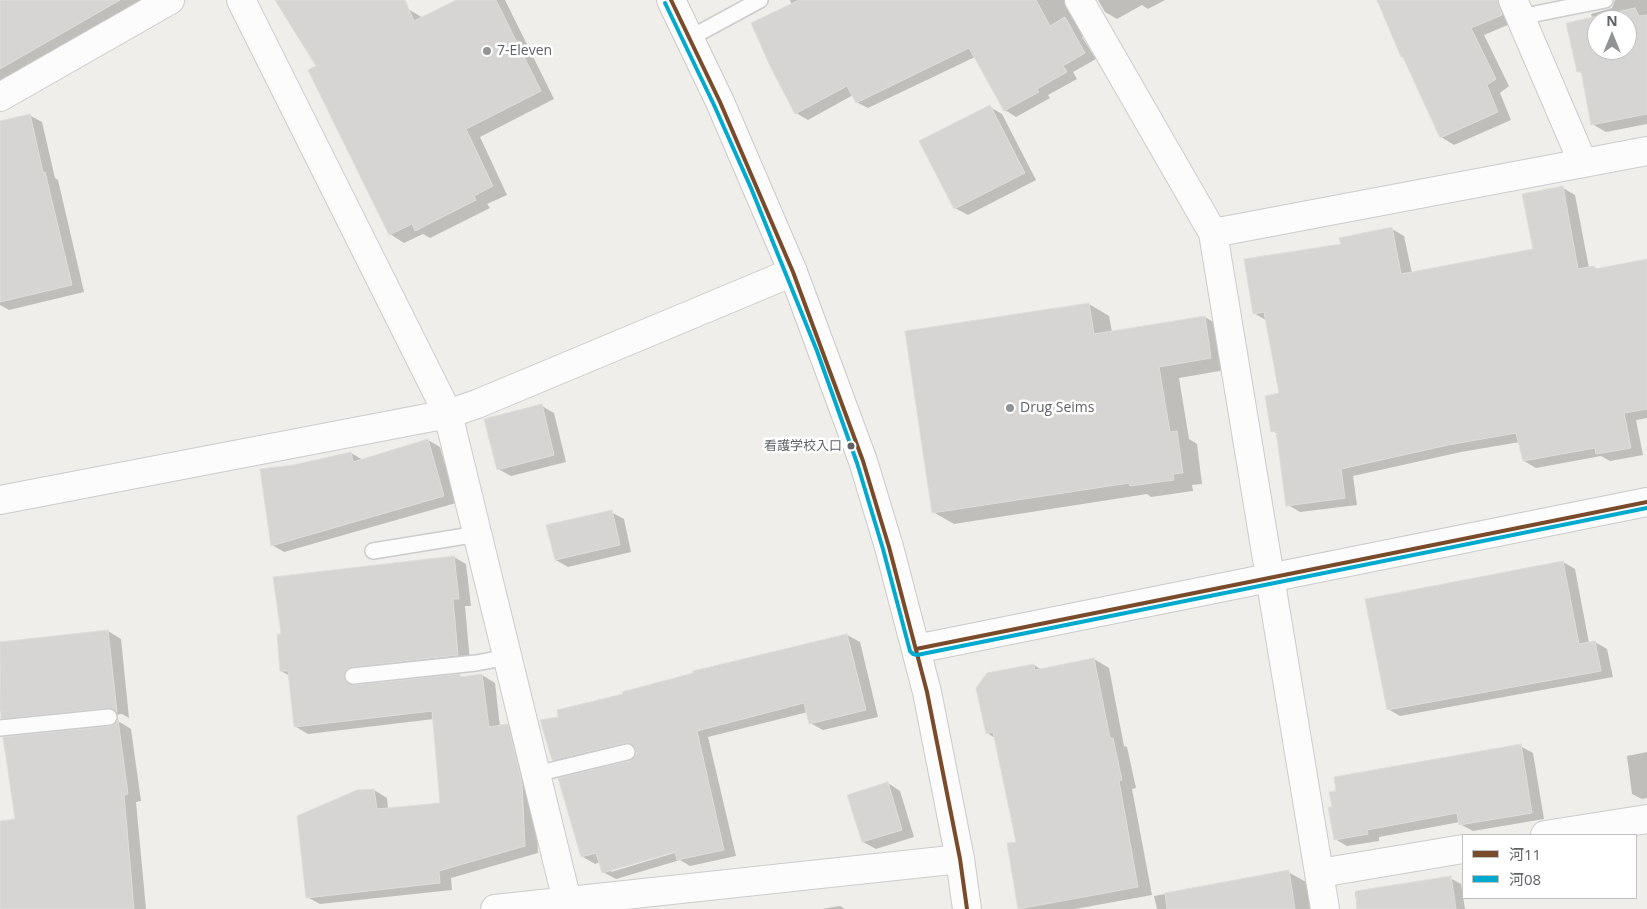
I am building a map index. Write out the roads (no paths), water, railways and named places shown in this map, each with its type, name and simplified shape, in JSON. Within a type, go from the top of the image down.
[{"type":"street","points":[[0,97],[170,0]]},
{"type":"street","points":[[241,0],[448,414],[569,905]]},
{"type":"street","points":[[671,0],[746,161],[793,272],[863,462],[889,547],[916,649],[943,768],[967,909]]},
{"type":"street","points":[[1079,0],[1213,233],[1325,909]]},
{"type":"street","points":[[1516,9],[1583,163]]},
{"type":"street","points":[[1213,233],[1647,150]]},
{"type":"street","points":[[0,500],[448,414],[793,272]]},
{"type":"street","points":[[916,649],[1647,502]]},
{"type":"street","points":[[1551,834],[1647,819]]},
{"type":"street","points":[[1320,873],[1462,849]]},
{"type":"street","points":[[495,909],[569,905],[960,859]]},
{"type":"lane","points":[[690,38],[760,0]]},
{"type":"lane","points":[[1516,9],[1605,0]]},
{"type":"lane","points":[[373,550],[478,534]]},
{"type":"lane","points":[[353,676],[476,663],[508,657]]},
{"type":"lane","points":[[0,728],[109,717]]},
{"type":"lane","points":[[536,774],[627,752]]},
{"type":"place","name":"7-Eleven","points":[[487,51]]},
{"type":"place","name":"Drug Seims","points":[[1010,408]]},
{"type":"place","name":"看護学校入口","points":[[851,446]]}]
